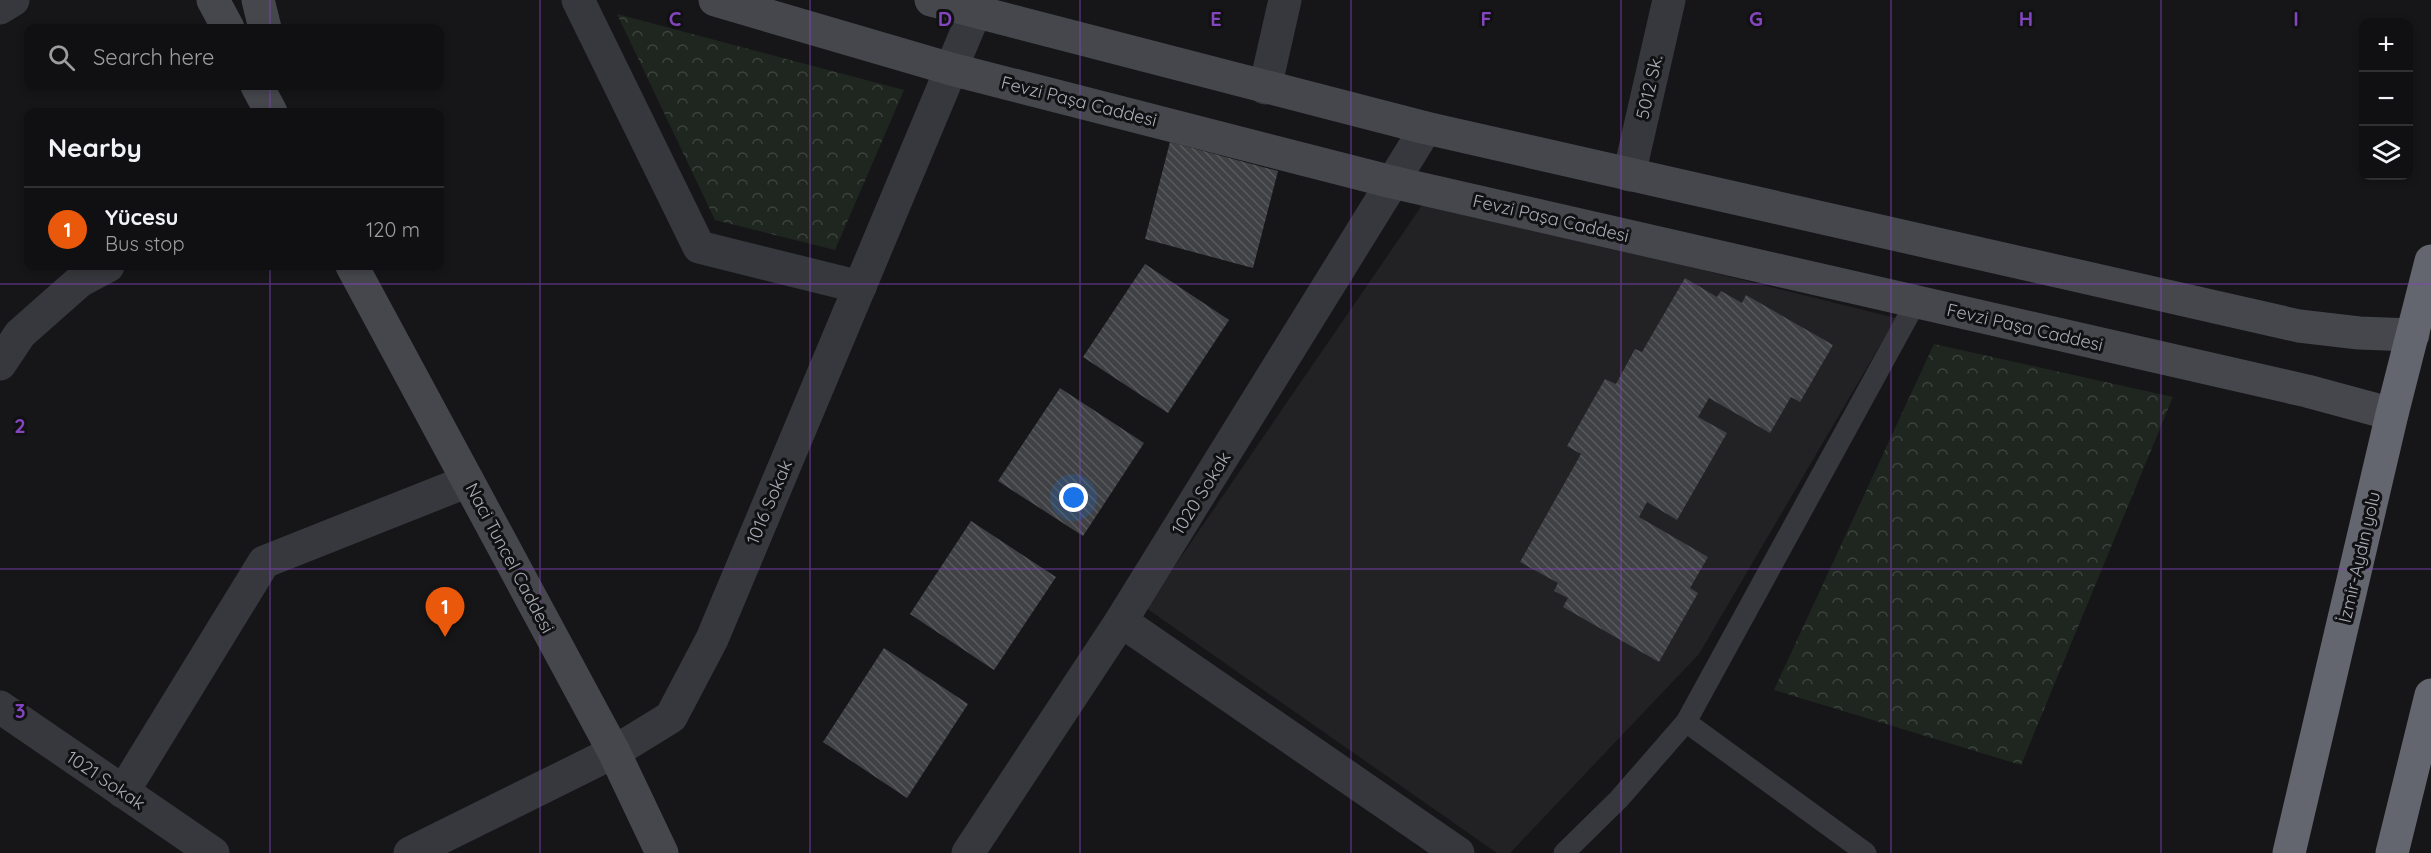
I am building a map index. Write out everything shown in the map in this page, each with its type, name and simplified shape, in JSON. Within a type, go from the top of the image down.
[{"type":"highway","name":"İzmir-Aydın yolu","points":[[2289,853],[2392,414],[2431,261]]},
{"type":"highway","points":[[2392,853],[2431,695]]},
{"type":"main road","points":[[213,0],[226,24]]},
{"type":"main road","points":[[258,0],[264,24]]},
{"type":"main road","name":"Fevzi Paşa Caddesi","points":[[715,0],[951,69],[1392,182],[2296,389],[2392,414]]},
{"type":"main road","points":[[931,0],[977,6],[1265,88],[1629,175],[2299,326],[2359,333],[2413,335]]},
{"type":"main road","points":[[259,90],[269,108]]},
{"type":"main road","points":[[279,90],[283,108]]},
{"type":"main road","name":"Naci Tuncel Caddesi","points":[[354,270],[614,752],[662,853]]},
{"type":"street","points":[[0,8],[13,0]]},
{"type":"street","points":[[578,0],[699,247],[860,287]]},
{"type":"street","points":[[1265,88],[1285,0]]},
{"type":"street","name":"5012 Sk.","points":[[1629,175],[1670,0]]},
{"type":"street","name":"1016 Sokak","points":[[410,853],[614,752],[671,717],[712,639],[977,6]]},
{"type":"street","name":"1020 Sokak","points":[[968,853],[1121,621],[1425,128]]},
{"type":"street","points":[[0,364],[10,328],[80,281],[101,270]]},
{"type":"street","points":[[123,792],[264,562],[468,481]]},
{"type":"street","points":[[1121,621],[1458,853]]},
{"type":"street","name":"1021 Sokak","points":[[0,707],[213,853]]},
{"type":"lane","points":[[1564,853],[1619,799],[1686,723],[1916,302]]},
{"type":"lane","points":[[1686,723],[1866,853]]},
{"type":"shaded area","points":[[1425,201],[1896,318],[1699,654],[1510,853],[1497,853],[1146,608]]},
{"type":"green space","points":[[617,14],[904,90],[835,250],[715,220]]},
{"type":"green space","points":[[1934,344],[2173,397],[2021,765],[1774,690]]},
{"type":"building","points":[[1170,142],[1278,171],[1253,268],[1145,239]]},
{"type":"building","points":[[1145,264],[1229,320],[1168,413],[1083,357]]},
{"type":"building","points":[[1685,278],[1717,297],[1721,291],[1742,303],[1746,295],[1833,345],[1800,402],[1791,397],[1770,433],[1709,398],[1698,417],[1727,433],[1677,520],[1647,502],[1639,517],[1708,557],[1690,588],[1698,593],[1659,662],[1563,607],[1568,598],[1554,591],[1558,583],[1520,562],[1581,454],[1567,446],[1605,379],[1616,384],[1635,349],[1642,352]]},
{"type":"building","points":[[1060,388],[1144,443],[1083,536],[998,481]]},
{"type":"building","points":[[971,521],[1056,577],[994,670],[910,614]]},
{"type":"building","points":[[884,648],[968,704],[907,798],[823,742]]},
{"type":"place","name":"Yücesu","points":[[445,637]]}]
